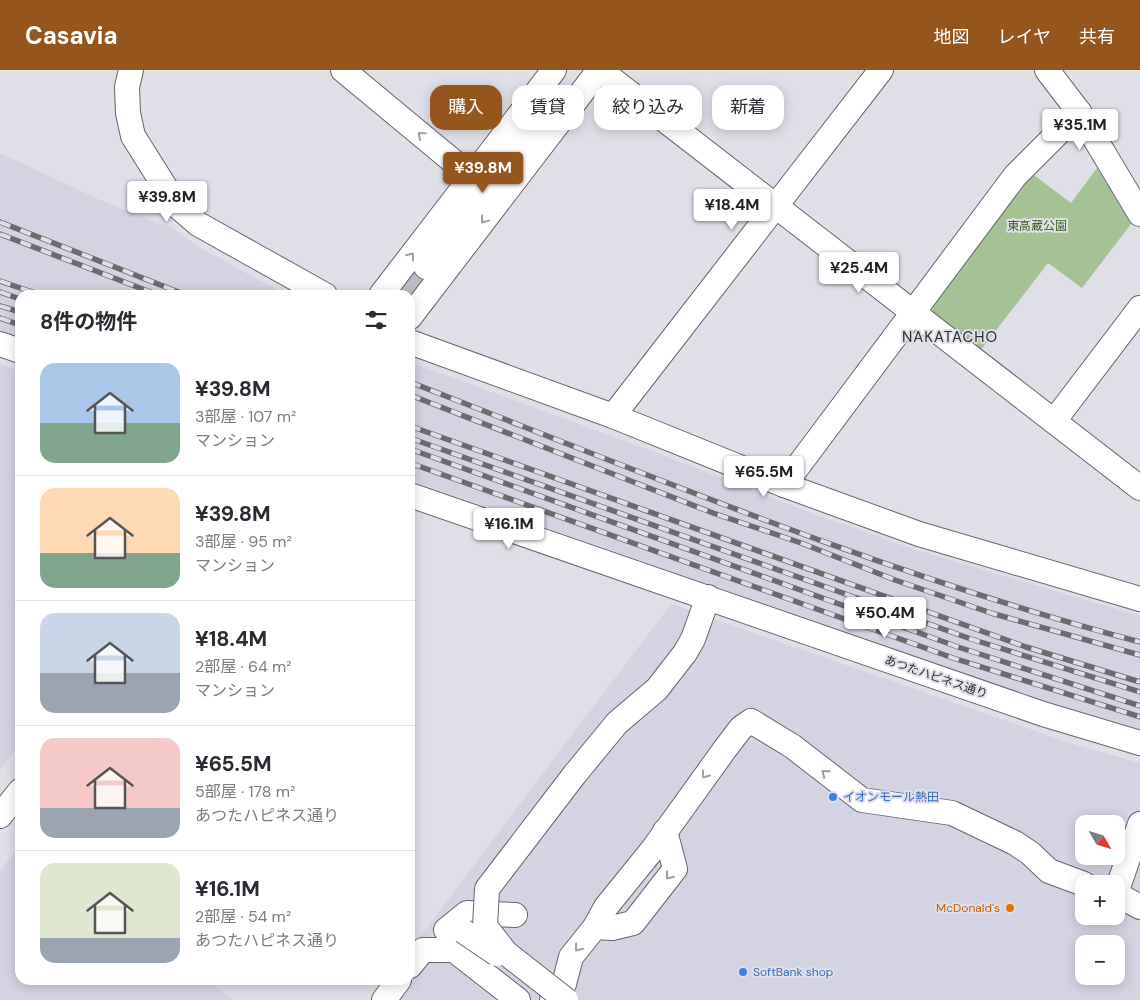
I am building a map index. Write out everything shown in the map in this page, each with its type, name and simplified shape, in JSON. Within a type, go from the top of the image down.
[{"type":"street","points":[[131,70],[128,87],[128,113],[133,136],[178,206],[198,224],[316,290]]},
{"type":"street","points":[[343,70],[472,177]]},
{"type":"street","points":[[385,290],[554,70]]},
{"type":"street","points":[[426,267],[579,70]]},
{"type":"street","points":[[415,310],[600,70],[1140,488]]},
{"type":"street","points":[[613,416],[881,70]]},
{"type":"street","points":[[1047,70],[1079,112],[1140,214]]},
{"type":"street","points":[[784,485],[1015,176],[1079,112]]},
{"type":"street","points":[[1054,421],[1140,308]]},
{"type":"street","points":[[0,344],[15,349]]},
{"type":"street","points":[[415,344],[613,416],[784,485],[919,534],[1140,599]]},
{"type":"street","name":"あつたハピネス通り","points":[[415,496],[620,569],[708,597],[1043,714],[1140,743]]},
{"type":"street","points":[[566,1000],[506,953],[486,926],[487,889],[575,774],[617,723],[656,689],[685,653],[693,639],[708,597]]},
{"type":"street","points":[[455,930],[478,939],[554,1000],[564,984],[571,957],[595,927],[606,907],[653,849],[725,748],[741,728],[753,721],[792,746],[862,800],[952,813],[1015,843],[1030,853],[1049,871],[1075,881]]},
{"type":"street","points":[[0,816],[15,798]]},
{"type":"street","points":[[1127,899],[1140,824]]},
{"type":"street","points":[[416,958],[455,930],[467,913],[515,915]]},
{"type":"street","points":[[416,958],[454,950],[518,1000]]},
{"type":"street","points":[[384,1000],[396,985]]},
{"type":"shaded area","points":[[0,153],[100,200],[176,230],[200,248],[278,290],[15,290],[15,336],[0,331]]},
{"type":"shaded area","points":[[0,364],[15,369],[15,750],[0,770]]},
{"type":"shaded area","points":[[415,364],[655,452],[806,511],[913,549],[1140,616],[1140,731],[1079,714],[415,482]]},
{"type":"shaded area","name":"イオンモール熱田","points":[[671,604],[1070,743],[1140,763],[1140,1000],[371,1000],[383,985],[415,985],[415,943]]},
{"type":"shaded area","points":[[15,852],[15,985],[214,985],[233,1000],[0,1000],[0,871]]},
{"type":"green space","name":"東高蔵公園","points":[[1097,168],[1131,224],[1082,288],[1048,263],[980,351],[933,315],[932,304],[1031,173],[1071,203]]},
{"type":"tunnel","points":[[408,290],[426,267]]},
{"type":"railway","points":[[0,222],[173,290]]},
{"type":"railway","points":[[0,234],[145,290]]},
{"type":"railway","points":[[0,281],[26,290]]},
{"type":"railway","points":[[0,292],[15,297]]},
{"type":"railway","points":[[0,306],[15,310]]},
{"type":"railway","points":[[0,318],[15,323]]},
{"type":"railway","points":[[415,384],[681,488],[863,556],[1047,616],[1140,642]]},
{"type":"railway","points":[[415,397],[713,513],[801,543],[895,580],[991,613],[1140,655]]},
{"type":"railway","points":[[415,428],[1026,647],[1140,682]]},
{"type":"railway","points":[[415,440],[971,639],[1140,692]]},
{"type":"railway","points":[[415,451],[958,647],[1140,706]]},
{"type":"railway","points":[[415,465],[953,658],[1140,717]]},
{"type":"place","name":"イオンモール熱田","points":[[833,797]]},
{"type":"place","name":"McDonald's","points":[[1010,908]]},
{"type":"place","name":"SoftBank shop","points":[[743,972]]},
{"type":"district","name":"NAKATACHO","points":[[950,337]]}]
